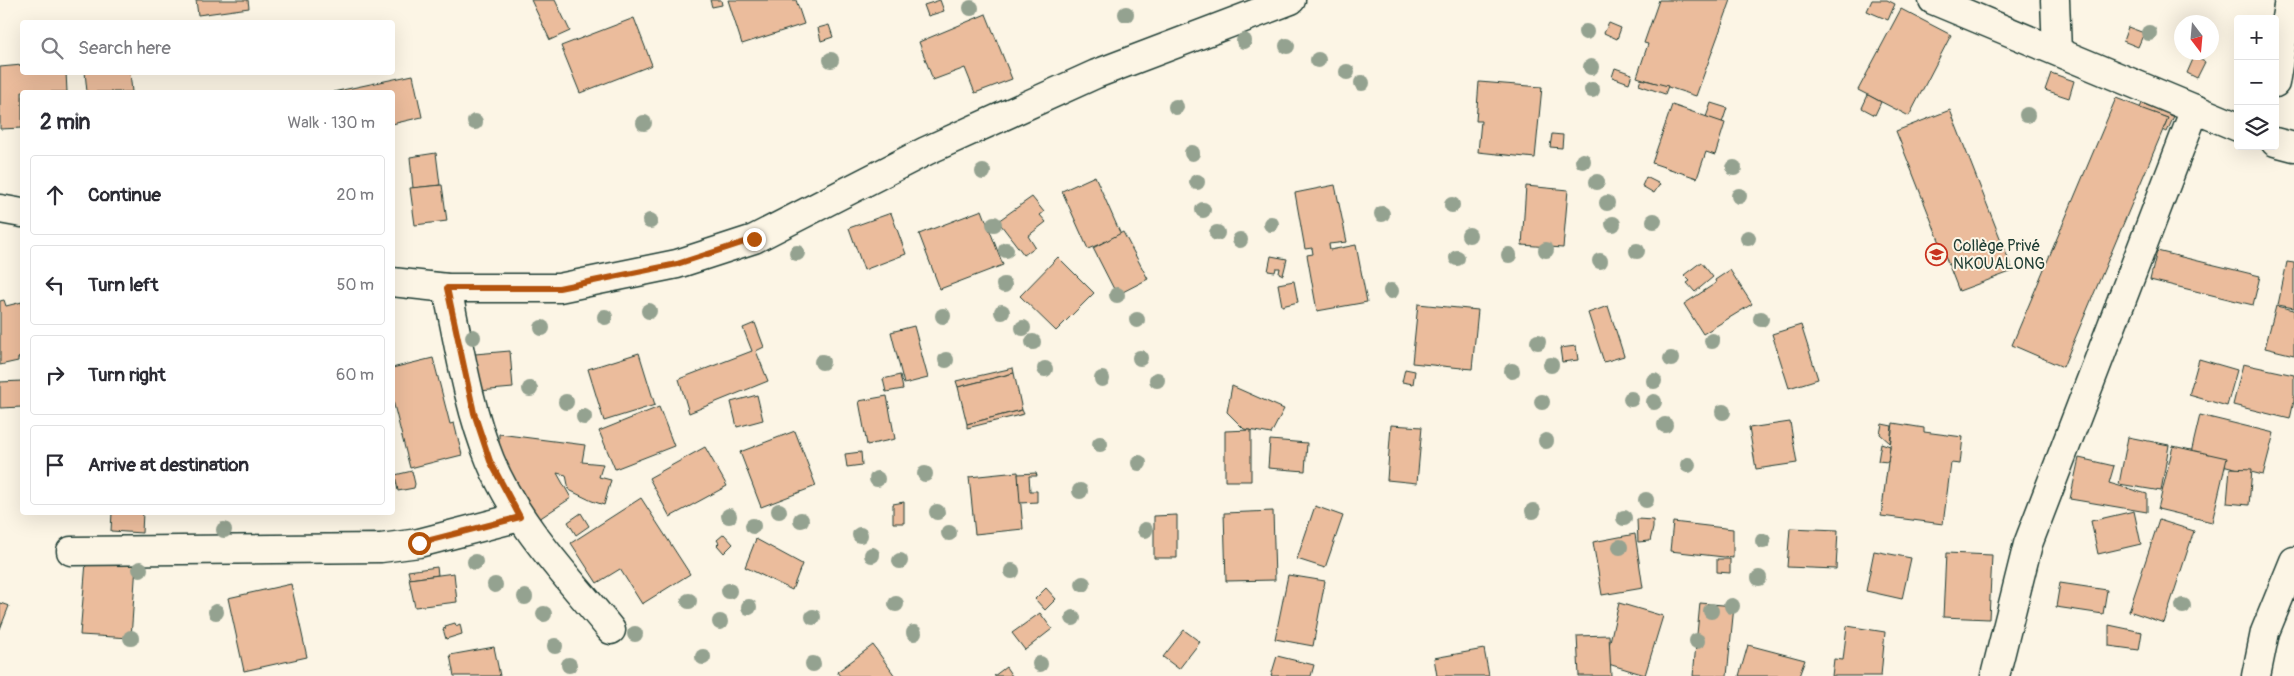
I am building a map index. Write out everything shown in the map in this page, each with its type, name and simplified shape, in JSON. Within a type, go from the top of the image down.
[{"type":"street","points":[[395,282],[447,288],[559,288],[677,264],[754,239],[926,151],[1096,74],[1291,0]]},
{"type":"street","points":[[1933,0],[2234,125]]},
{"type":"street","points":[[2055,0],[2058,52]]},
{"type":"street","points":[[2279,60],[2289,0]]},
{"type":"street","points":[[1995,676],[2028,544],[2195,109]]},
{"type":"street","points":[[2279,143],[2294,147]]},
{"type":"street","points":[[0,209],[20,214]]},
{"type":"street","points":[[447,288],[474,413],[490,461],[520,517],[611,630]]},
{"type":"street","points":[[71,551],[381,548],[419,543],[520,517]]},
{"type":"street","points":[[2256,676],[2265,632],[2294,561]]},
{"type":"building","points":[[196,0],[248,0],[249,8],[198,15]]},
{"type":"building","points":[[531,0],[555,0],[570,31],[550,40]]},
{"type":"building","points":[[710,0],[721,0],[722,5],[712,7]]},
{"type":"building","points":[[728,0],[796,0],[804,24],[742,44]]},
{"type":"building","points":[[940,0],[944,11],[928,16],[924,5]]},
{"type":"building","points":[[1659,0],[1731,0],[1696,96],[1637,77],[1648,44],[1644,43]]},
{"type":"building","points":[[1872,0],[1887,0],[1895,4],[1888,20],[1867,11]]},
{"type":"building","points":[[1901,9],[1951,35],[1909,116],[1858,90]]},
{"type":"building","points":[[986,14],[1012,79],[975,93],[965,68],[933,80],[919,42]]},
{"type":"building","points":[[634,18],[652,65],[580,93],[561,46]]},
{"type":"building","points":[[1609,23],[1621,28],[1617,39],[1604,33]]},
{"type":"building","points":[[829,25],[833,37],[821,41],[818,28]]},
{"type":"building","points":[[2128,27],[2144,33],[2138,47],[2123,41]]},
{"type":"building","points":[[2193,60],[2205,62],[2197,78],[2187,73]]},
{"type":"building","points":[[20,65],[20,75],[66,75],[67,90],[20,90],[20,128],[0,129],[0,67]]},
{"type":"building","points":[[1615,68],[1632,74],[1629,83],[1612,77]]},
{"type":"building","points":[[2051,73],[2074,81],[2069,98],[2045,90]]},
{"type":"building","points":[[85,75],[130,75],[132,90],[87,90]]},
{"type":"building","points":[[413,75],[422,117],[395,123],[395,90],[342,90]]},
{"type":"building","points":[[1641,79],[1668,86],[1665,94],[1639,85]]},
{"type":"building","points":[[1479,82],[1542,87],[1535,158],[1478,152],[1481,121],[1476,121]]},
{"type":"building","points":[[1868,95],[1881,102],[1875,115],[1862,108]]},
{"type":"building","points":[[2116,98],[2168,118],[2063,367],[2012,345]]},
{"type":"building","points":[[1711,103],[1727,108],[1722,123],[1706,117]]},
{"type":"building","points":[[2142,103],[2174,116],[2167,132],[2163,130],[2168,118],[2140,108]]},
{"type":"building","points":[[1672,105],[1725,123],[1715,155],[1706,152],[1697,178],[1652,163]]},
{"type":"building","points":[[1950,110],[2013,271],[1959,291],[1896,131]]},
{"type":"building","points":[[1552,134],[1563,135],[1562,148],[1550,147]]},
{"type":"building","points":[[436,153],[440,185],[413,188],[410,157]]},
{"type":"building","points":[[1095,176],[1121,235],[1088,249],[1062,191]]},
{"type":"building","points":[[1646,177],[1660,184],[1654,193],[1642,186]]},
{"type":"building","points":[[442,185],[447,221],[415,225],[410,188]]},
{"type":"building","points":[[1335,185],[1347,242],[1329,244],[1330,250],[1356,245],[1367,302],[1317,311],[1307,255],[1313,254],[1312,248],[1305,249],[1295,193]]},
{"type":"building","points":[[1526,186],[1568,190],[1563,248],[1522,245]]},
{"type":"building","points":[[1032,197],[1044,212],[1040,215],[1046,222],[1028,236],[1035,247],[1024,255],[998,221]]},
{"type":"building","points":[[982,210],[1003,265],[940,289],[919,234]]},
{"type":"building","points":[[891,213],[906,254],[864,270],[849,228]]},
{"type":"building","points":[[1123,232],[1148,279],[1117,295],[1093,248]]},
{"type":"building","points":[[2157,251],[2260,276],[2253,305],[2150,280]]},
{"type":"building","points":[[1271,256],[1287,259],[1283,275],[1279,273],[1280,268],[1276,268],[1275,272],[1268,271]]},
{"type":"building","points":[[1058,257],[1094,293],[1056,331],[1020,296]]},
{"type":"building","points":[[1701,262],[1713,277],[1695,292],[1687,283],[1690,281],[1684,275]]},
{"type":"building","points":[[2287,262],[2294,263],[2294,308],[2278,305]]},
{"type":"building","points":[[1730,270],[1752,304],[1703,334],[1684,304],[1716,283],[1715,280]]},
{"type":"building","points":[[1294,281],[1298,302],[1282,306],[1278,284]]},
{"type":"building","points":[[4,300],[6,306],[20,302],[20,358],[18,361],[0,365],[0,301]]},
{"type":"building","points":[[1418,304],[1478,310],[1472,369],[1412,363]]},
{"type":"building","points":[[1608,306],[1624,356],[1604,362],[1588,313]]},
{"type":"building","points":[[2276,306],[2294,310],[2294,355],[2265,348]]},
{"type":"building","points":[[755,323],[764,347],[756,351],[768,381],[689,413],[679,379],[752,351],[743,328]]},
{"type":"building","points":[[1801,325],[1818,379],[1789,388],[1772,334]]},
{"type":"building","points":[[914,326],[928,378],[904,384],[891,332]]},
{"type":"building","points":[[1576,346],[1578,360],[1562,362],[1560,348]]},
{"type":"building","points":[[510,351],[513,388],[479,391],[475,354]]},
{"type":"building","points":[[639,353],[655,405],[604,421],[588,369]]},
{"type":"building","points":[[433,358],[450,424],[454,423],[462,455],[410,468],[395,409],[395,367]]},
{"type":"building","points":[[2199,359],[2237,370],[2227,406],[2189,395]]},
{"type":"building","points":[[2243,364],[2294,375],[2294,401],[2290,419],[2233,405]]},
{"type":"building","points":[[1013,368],[1014,373],[958,387],[956,381]]},
{"type":"building","points":[[1405,369],[1415,371],[1413,384],[1402,382]]},
{"type":"building","points":[[1014,373],[1022,410],[967,424],[958,387]]},
{"type":"building","points":[[900,375],[903,389],[886,392],[883,379]]},
{"type":"building","points":[[20,381],[20,407],[0,408],[0,382]]},
{"type":"building","points":[[1232,386],[1284,409],[1271,434],[1244,429],[1227,412]]},
{"type":"building","points":[[757,395],[763,420],[737,427],[731,402]]},
{"type":"building","points":[[887,396],[895,439],[867,445],[859,401]]},
{"type":"building","points":[[659,407],[674,446],[615,469],[599,431]]},
{"type":"building","points":[[1022,410],[1024,414],[967,428],[967,424]]},
{"type":"building","points":[[2200,415],[2274,433],[2263,475],[2190,457]]},
{"type":"building","points":[[1790,422],[1797,463],[1756,469],[1749,428]]},
{"type":"building","points":[[1893,423],[1924,428],[1924,432],[1963,437],[1960,464],[1951,463],[1943,524],[1881,516]]},
{"type":"building","points":[[1882,424],[1892,426],[1890,443],[1880,434]]},
{"type":"building","points":[[1391,425],[1422,427],[1417,483],[1387,480]]},
{"type":"building","points":[[1251,430],[1251,481],[1225,481],[1225,431]]},
{"type":"building","points":[[795,431],[816,486],[761,507],[740,452]]},
{"type":"building","points":[[499,434],[585,445],[582,462],[603,464],[599,477],[611,480],[604,505],[569,490],[566,475],[557,473],[571,498],[539,519],[499,453]]},
{"type":"building","points":[[2128,437],[2169,445],[2161,491],[2119,484]]},
{"type":"building","points":[[1270,440],[1307,443],[1305,471],[1268,468]]},
{"type":"building","points":[[1881,443],[1890,446],[1888,462],[1878,461]]},
{"type":"building","points":[[2173,446],[2227,458],[2212,522],[2158,509]]},
{"type":"building","points":[[705,447],[727,486],[670,517],[649,478]]},
{"type":"building","points":[[861,452],[862,465],[847,467],[845,454]]},
{"type":"building","points":[[2079,458],[2114,466],[2109,483],[2147,494],[2147,512],[2070,499]]},
{"type":"building","points":[[2230,468],[2252,469],[2249,505],[2227,503]]},
{"type":"building","points":[[412,471],[414,488],[398,491],[395,475]]},
{"type":"building","points":[[1018,472],[1023,529],[975,534],[969,477]]},
{"type":"building","points":[[1036,473],[1037,476],[1029,476],[1030,491],[1037,491],[1037,502],[1020,503],[1018,474]]},
{"type":"building","points":[[641,498],[690,574],[642,604],[620,569],[597,583],[571,543]]},
{"type":"building","points":[[904,502],[904,523],[893,523],[893,504]]},
{"type":"building","points":[[1315,506],[1343,516],[1325,568],[1297,559]]},
{"type":"building","points":[[1273,511],[1275,580],[1226,581],[1224,513]]},
{"type":"building","points":[[2134,511],[2141,544],[2098,554],[2091,521]]},
{"type":"building","points":[[581,513],[589,526],[576,535],[568,522]]},
{"type":"building","points":[[112,515],[143,515],[142,533],[111,531]]},
{"type":"building","points":[[1177,515],[1177,558],[1154,558],[1154,516]]},
{"type":"building","points":[[1637,519],[1653,520],[1650,541],[1638,542]]},
{"type":"building","points":[[2159,520],[2194,531],[2164,623],[2129,611]]},
{"type":"building","points":[[1673,522],[1733,529],[1733,558],[1670,551]]},
{"type":"building","points":[[1790,528],[1838,530],[1836,569],[1787,567]]},
{"type":"building","points":[[724,534],[733,544],[724,553],[717,545],[719,543],[717,540]]},
{"type":"building","points":[[1635,534],[1643,588],[1602,595],[1593,542]]},
{"type":"building","points":[[756,539],[802,564],[792,590],[745,567]]},
{"type":"building","points":[[1874,551],[1911,558],[1902,599],[1866,591]]},
{"type":"building","points":[[1946,553],[1992,555],[1989,619],[1943,617]]},
{"type":"building","points":[[1717,559],[1730,559],[1730,573],[1717,572]]},
{"type":"building","points":[[86,562],[136,565],[131,638],[80,635]]},
{"type":"building","points":[[437,567],[438,575],[410,579],[408,571]]},
{"type":"building","points":[[454,573],[457,602],[415,607],[409,579]]},
{"type":"building","points":[[1288,575],[1325,581],[1313,646],[1275,639]]},
{"type":"building","points":[[2060,583],[2107,590],[2103,614],[2056,607]]},
{"type":"building","points":[[291,584],[307,657],[244,671],[228,598]]},
{"type":"building","points":[[1046,588],[1056,599],[1045,610],[1035,599]]},
{"type":"building","points":[[0,603],[9,606],[0,629]]},
{"type":"building","points":[[1619,603],[1663,616],[1645,675],[1605,663]]},
{"type":"building","points":[[1700,603],[1734,606],[1727,676],[1693,676]]},
{"type":"building","points":[[1040,613],[1052,629],[1025,650],[1012,633]]},
{"type":"building","points":[[455,623],[456,626],[460,624],[462,634],[446,639],[443,629],[446,628],[445,626]]},
{"type":"building","points":[[2109,625],[2142,632],[2139,650],[2109,646]]},
{"type":"building","points":[[1847,626],[1885,632],[1881,676],[1832,676],[1834,659],[1843,660]]},
{"type":"building","points":[[1184,630],[1200,642],[1179,669],[1163,657]]},
{"type":"building","points":[[1609,635],[1611,676],[1579,676],[1577,636]]},
{"type":"building","points":[[873,645],[895,676],[840,676],[837,672]]},
{"type":"building","points":[[1748,645],[1805,660],[1799,676],[1739,676]]},
{"type":"building","points":[[494,647],[500,676],[454,676],[450,655]]},
{"type":"building","points":[[1484,649],[1489,676],[1437,676],[1434,658]]},
{"type":"building","points":[[1277,656],[1314,665],[1311,676],[1271,676]]},
{"type":"building","points":[[1006,667],[1012,676],[994,676]]},
{"type":"place","name":"Collège Privé NKOUALONG","points":[[1937,255]]},
{"type":"route","points":[[419,543],[520,517],[490,461],[474,413],[447,288],[559,288],[677,264],[754,239]]}]
